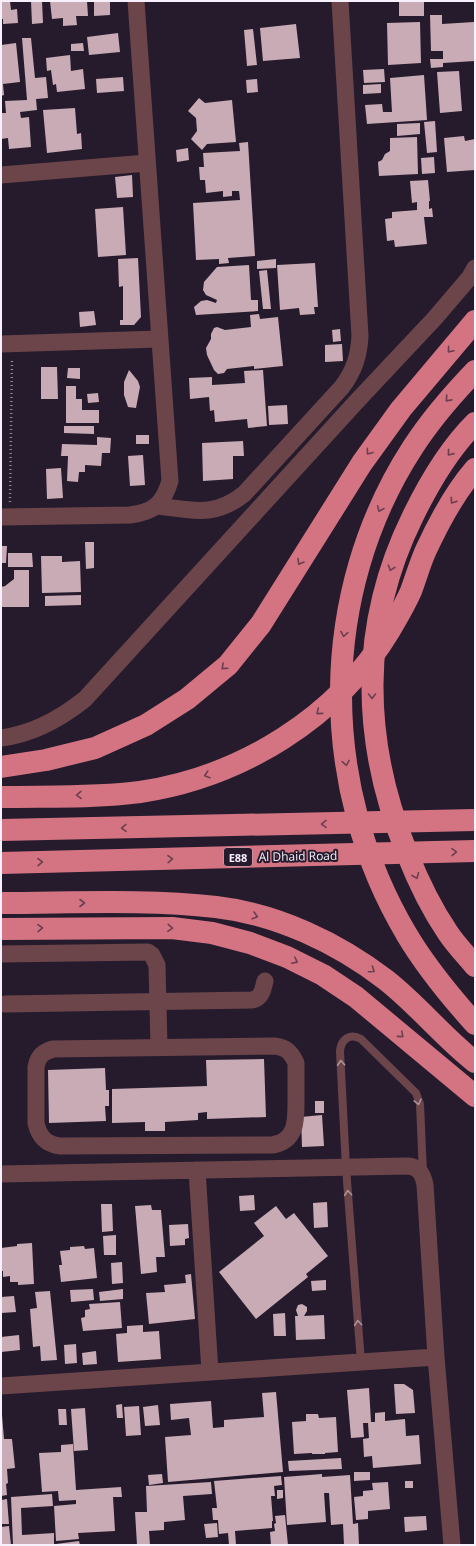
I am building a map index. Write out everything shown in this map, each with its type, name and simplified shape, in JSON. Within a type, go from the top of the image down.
[{"type":"highway","points":[[1,767],[46,760],[95,748],[146,725],[187,699],[228,665],[261,624],[366,457],[401,409],[475,321]]},
{"type":"highway","points":[[475,371],[445,403],[413,447],[386,494],[365,545],[350,598],[342,652],[340,706],[345,760],[358,821],[378,879],[406,934],[441,985],[475,1024]]},
{"type":"highway","points":[[475,423],[445,460],[422,497],[400,544],[388,578],[378,621],[372,665],[372,709],[377,753],[386,796],[400,837],[421,887],[448,934],[475,966]]},
{"type":"highway","points":[[1,797],[96,795],[140,792],[182,783],[224,770],[264,751],[300,727],[334,699],[364,667],[385,637],[410,593],[426,550],[447,510],[475,469]]},
{"type":"highway","points":[[1,830],[475,820]]},
{"type":"highway","name":"Al Dhaid Road","points":[[1,863],[475,851]]},
{"type":"highway","points":[[1,904],[136,903],[216,907],[247,913],[277,922],[334,946],[361,962],[410,1000],[464,1054],[475,1062]]},
{"type":"highway","points":[[1,929],[133,927],[172,928],[212,933],[250,943],[287,957],[322,975],[356,997],[475,1096]]},
{"type":"street","points":[[6,517],[130,515],[144,513],[157,506],[166,495],[170,481],[136,1]]},
{"type":"street","points":[[157,506],[198,511],[223,508],[234,502],[244,494],[342,387],[354,368],[360,336],[340,1]]},
{"type":"street","points":[[1,175],[147,163]]},
{"type":"street","points":[[1,738],[31,731],[50,723],[85,699],[435,318],[475,268]]},
{"type":"street","points":[[6,344],[159,339]]},
{"type":"street","points":[[1,954],[148,952],[152,955],[157,966],[160,1047]]},
{"type":"street","points":[[5,1004],[256,999],[261,995],[265,981]]},
{"type":"street","points":[[274,1046],[288,1050],[293,1055],[296,1063],[296,1120],[293,1130],[288,1138],[280,1143],[272,1145],[60,1146],[51,1145],[43,1139],[38,1132],[36,1123],[36,1067],[37,1060],[41,1054],[53,1049],[160,1047],[274,1046]]},
{"type":"street","points":[[1,1174],[408,1166],[419,1170],[423,1176],[436,1357],[452,1545]]},
{"type":"street","points":[[197,1170],[210,1372]]},
{"type":"street","points":[[1,1386],[436,1357]]},
{"type":"lane","points":[[361,1362],[346,1168],[340,1051],[340,1045],[349,1036],[356,1036],[361,1039],[375,1051],[416,1093],[420,1104],[423,1176]]},
{"type":"path","points":[[6,344],[6,517]]},
{"type":"building","points":[[1,1],[10,1],[11,10],[17,9],[18,23],[3,24],[3,19],[1,19]]},
{"type":"building","points":[[31,1],[42,1],[43,23],[32,24]]},
{"type":"building","points":[[50,1],[87,1],[88,16],[76,16],[77,25],[63,26],[63,18],[52,19]]},
{"type":"building","points":[[94,1],[110,1],[110,15],[94,16]]},
{"type":"building","points":[[399,1],[424,1],[424,16],[399,16]]},
{"type":"building","points":[[430,15],[442,15],[442,24],[474,22],[475,61],[443,63],[443,67],[431,68],[430,59],[443,59],[443,51],[431,51]]},
{"type":"building","points":[[420,22],[421,63],[388,65],[387,23]]},
{"type":"building","points":[[296,24],[300,58],[263,61],[260,28]]},
{"type":"building","points":[[253,29],[257,65],[247,66],[244,30]]},
{"type":"building","points":[[118,33],[120,52],[89,55],[87,37]]},
{"type":"building","points":[[22,38],[31,38],[35,78],[46,77],[48,98],[36,99],[37,110],[20,112],[21,118],[29,117],[31,147],[9,149],[8,138],[1,139],[1,113],[6,113],[5,101],[27,100]]},
{"type":"building","points":[[16,43],[20,82],[3,84],[4,95],[1,96],[1,45]]},
{"type":"building","points":[[83,43],[84,51],[71,51],[71,44]]},
{"type":"building","points":[[70,55],[71,71],[83,69],[85,89],[57,92],[56,84],[53,85],[51,70],[47,71],[46,58]]},
{"type":"building","points":[[384,69],[385,82],[364,83],[363,70]]},
{"type":"building","points":[[459,71],[462,111],[440,113],[437,72]]},
{"type":"building","points":[[424,75],[427,120],[367,124],[365,105],[382,104],[383,112],[392,112],[390,78]]},
{"type":"building","points":[[123,77],[124,91],[97,93],[96,79]]},
{"type":"building","points":[[257,79],[258,92],[247,93],[246,80]]},
{"type":"building","points":[[381,84],[381,93],[363,94],[363,85]]},
{"type":"building","points":[[199,98],[205,103],[232,100],[236,142],[207,144],[202,150],[191,139],[197,131],[196,118],[188,111]]},
{"type":"building","points":[[75,108],[77,134],[81,133],[82,149],[47,153],[43,110]]},
{"type":"building","points":[[435,121],[437,152],[427,153],[424,122]]},
{"type":"building","points":[[420,123],[420,134],[397,136],[397,124]]},
{"type":"building","points":[[464,136],[465,141],[475,139],[475,170],[447,172],[444,138]]},
{"type":"building","points":[[417,137],[418,174],[379,176],[378,162],[382,160],[385,154],[390,151],[390,138]]},
{"type":"building","points":[[248,142],[255,256],[228,258],[229,263],[219,264],[219,259],[196,260],[193,203],[240,200],[239,191],[232,191],[232,196],[223,197],[223,191],[206,193],[205,180],[200,180],[199,167],[204,167],[203,153],[240,151],[239,143]]},
{"type":"building","points":[[188,148],[189,160],[177,162],[176,150]]},
{"type":"building","points":[[434,157],[435,173],[422,174],[421,158]]},
{"type":"building","points":[[132,175],[133,197],[117,198],[115,177]]},
{"type":"building","points":[[428,180],[430,201],[429,209],[432,208],[433,217],[424,217],[427,244],[395,247],[394,240],[387,241],[385,219],[392,218],[392,212],[417,210],[417,202],[412,203],[410,181]]},
{"type":"building","points":[[123,207],[126,255],[98,257],[95,209]]},
{"type":"building","points":[[138,258],[141,317],[134,325],[120,325],[120,320],[123,320],[123,286],[119,287],[118,259]]},
{"type":"building","points":[[276,259],[276,268],[257,269],[257,261]]},
{"type":"building","points":[[315,263],[318,307],[314,307],[315,314],[300,315],[299,308],[280,310],[277,265]]},
{"type":"building","points":[[249,265],[251,300],[258,300],[258,311],[196,315],[194,307],[201,301],[207,300],[216,303],[217,300],[206,295],[203,290],[204,282],[217,267]]},
{"type":"building","points":[[267,270],[271,309],[263,309],[259,271]]},
{"type":"building","points":[[94,311],[96,325],[80,327],[79,312]]},
{"type":"building","points":[[259,314],[260,319],[278,317],[283,366],[254,369],[254,366],[227,369],[224,373],[218,374],[214,370],[207,355],[206,348],[211,339],[211,334],[214,328],[217,327],[225,330],[251,327],[250,315]]},
{"type":"building","points":[[340,329],[341,341],[333,342],[332,330]]},
{"type":"building","points":[[342,344],[343,361],[325,362],[325,345]]},
{"type":"building","points":[[41,367],[57,367],[58,399],[41,399]]},
{"type":"building","points":[[68,368],[80,368],[80,379],[67,378]]},
{"type":"building","points":[[129,370],[138,381],[140,387],[136,408],[128,407],[124,395],[124,382]]},
{"type":"building","points":[[263,370],[267,426],[248,428],[247,419],[215,422],[214,410],[210,411],[209,397],[190,399],[189,378],[212,377],[212,385],[245,383],[244,371]]},
{"type":"building","points":[[66,386],[76,386],[76,399],[82,399],[82,410],[99,410],[99,423],[66,423]]},
{"type":"building","points":[[98,393],[99,402],[88,403],[87,394]]},
{"type":"building","points":[[287,405],[288,424],[269,425],[268,406]]},
{"type":"building","points":[[64,426],[94,426],[94,434],[64,433]]},
{"type":"building","points":[[136,435],[149,435],[149,444],[136,444]]},
{"type":"building","points":[[97,437],[111,438],[110,453],[102,453],[101,466],[85,465],[85,472],[79,472],[78,482],[67,481],[68,456],[61,456],[62,444],[97,445]]},
{"type":"building","points":[[243,441],[244,456],[233,456],[233,479],[203,481],[202,443]]},
{"type":"building","points":[[143,455],[145,485],[130,486],[128,456]]},
{"type":"building","points":[[61,468],[63,498],[47,499],[46,469]]},
{"type":"building","points":[[85,542],[94,542],[94,568],[86,569]]},
{"type":"building","points":[[1,546],[7,546],[6,563],[1,563]]},
{"type":"building","points":[[8,553],[32,553],[33,567],[8,567]]},
{"type":"building","points":[[41,556],[62,556],[62,562],[80,561],[81,592],[42,593]]},
{"type":"building","points":[[14,570],[29,570],[29,607],[1,607],[1,587],[5,586],[14,579]]},
{"type":"building","points":[[81,595],[81,605],[45,606],[45,596]]},
{"type":"building","points":[[264,1059],[266,1117],[207,1119],[207,1112],[198,1113],[198,1120],[165,1122],[165,1131],[145,1131],[145,1122],[112,1123],[112,1089],[207,1086],[206,1060]]},
{"type":"building","points":[[105,1068],[106,1090],[109,1090],[109,1106],[105,1106],[106,1121],[49,1123],[48,1070]]},
{"type":"building","points":[[315,1101],[324,1101],[324,1113],[315,1113]]},
{"type":"building","points":[[322,1115],[324,1146],[302,1147],[301,1117]]},
{"type":"building","points":[[254,1195],[255,1210],[240,1211],[239,1196]]},
{"type":"building","points":[[327,1202],[328,1227],[314,1228],[313,1203]]},
{"type":"building","points":[[101,1204],[112,1204],[113,1231],[102,1232]]},
{"type":"building","points":[[151,1205],[152,1210],[161,1210],[165,1257],[156,1257],[157,1272],[141,1274],[135,1206]]},
{"type":"building","points":[[276,1206],[286,1219],[294,1213],[328,1256],[306,1274],[308,1277],[256,1319],[219,1272],[264,1236],[254,1223]]},
{"type":"building","points":[[188,1224],[189,1238],[185,1239],[185,1245],[170,1246],[169,1225]]},
{"type":"building","points":[[116,1235],[116,1255],[104,1255],[103,1236]]},
{"type":"building","points":[[32,1243],[34,1284],[18,1285],[18,1282],[10,1282],[10,1276],[3,1277],[3,1271],[1,1271],[1,1248],[17,1246],[17,1244]]},
{"type":"building","points":[[84,1246],[85,1249],[94,1248],[97,1278],[61,1282],[59,1265],[62,1265],[60,1251],[70,1250],[70,1247]]},
{"type":"building","points":[[122,1262],[123,1283],[112,1284],[111,1263]]},
{"type":"building","points":[[191,1274],[195,1319],[149,1324],[146,1293],[165,1292],[164,1285],[186,1283],[185,1275]]},
{"type":"building","points":[[326,1280],[326,1290],[312,1291],[311,1281]]},
{"type":"building","points":[[93,1289],[94,1300],[71,1302],[70,1290]]},
{"type":"building","points":[[123,1289],[123,1299],[100,1301],[99,1292]]},
{"type":"building","points":[[50,1291],[57,1360],[41,1361],[40,1346],[33,1347],[30,1309],[37,1308],[35,1292]]},
{"type":"building","points":[[14,1296],[16,1312],[1,1313],[1,1297]]},
{"type":"building","points":[[120,1302],[122,1328],[83,1331],[81,1318],[85,1317],[85,1310],[90,1309],[89,1304]]},
{"type":"building","points":[[302,1304],[307,1307],[307,1311],[304,1316],[324,1315],[325,1339],[296,1340],[295,1316],[298,1316],[296,1310],[298,1305]]},
{"type":"building","points":[[285,1313],[286,1336],[274,1336],[273,1314]]},
{"type":"building","points":[[143,1325],[143,1332],[159,1331],[161,1359],[118,1362],[116,1334],[127,1333],[127,1326]]},
{"type":"building","points":[[19,1335],[20,1350],[1,1352],[1,1337]]},
{"type":"building","points":[[76,1344],[77,1363],[65,1364],[64,1345]]},
{"type":"building","points":[[96,1351],[97,1364],[83,1365],[82,1353]]},
{"type":"building","points":[[394,1384],[404,1384],[413,1390],[415,1413],[396,1414]]},
{"type":"building","points":[[369,1388],[371,1422],[375,1422],[375,1413],[385,1412],[385,1421],[405,1419],[406,1436],[419,1435],[421,1464],[373,1468],[372,1456],[364,1457],[363,1439],[369,1438],[368,1423],[363,1423],[364,1437],[351,1438],[347,1390]]},
{"type":"building","points":[[276,1392],[283,1472],[168,1482],[165,1437],[191,1435],[189,1418],[171,1420],[170,1404],[211,1401],[213,1428],[224,1427],[224,1420],[264,1417],[262,1393]]},
{"type":"building","points":[[122,1404],[123,1418],[117,1418],[116,1405]]},
{"type":"building","points":[[158,1405],[160,1425],[145,1426],[143,1407]]},
{"type":"building","points":[[139,1406],[141,1435],[126,1436],[124,1407]]},
{"type":"building","points":[[85,1408],[88,1450],[74,1451],[71,1409]]},
{"type":"building","points":[[58,1409],[66,1409],[67,1425],[59,1425]]},
{"type":"building","points":[[306,1414],[318,1414],[319,1418],[336,1417],[338,1452],[325,1454],[294,1454],[292,1422],[306,1421]]},
{"type":"building","points":[[1,1415],[4,1439],[12,1439],[15,1468],[7,1469],[7,1495],[1,1496]]},
{"type":"building","points":[[73,1444],[76,1490],[121,1487],[122,1497],[113,1497],[115,1531],[78,1533],[79,1539],[56,1541],[54,1506],[76,1504],[76,1500],[59,1501],[58,1491],[42,1492],[39,1453],[61,1452],[61,1445]]},
{"type":"building","points":[[341,1458],[342,1469],[289,1471],[288,1461]]},
{"type":"building","points":[[354,1472],[370,1472],[370,1480],[354,1481]]},
{"type":"building","points":[[162,1474],[163,1483],[149,1485],[148,1475]]},
{"type":"building","points":[[322,1474],[322,1477],[350,1475],[353,1524],[358,1523],[359,1545],[344,1545],[343,1524],[331,1525],[329,1493],[324,1493],[326,1522],[287,1525],[284,1477]]},
{"type":"building","points":[[281,1476],[282,1485],[274,1486],[275,1496],[271,1496],[273,1521],[272,1528],[235,1531],[236,1545],[229,1545],[228,1533],[219,1534],[218,1520],[213,1520],[212,1508],[217,1508],[214,1481]]},
{"type":"building","points":[[405,1481],[413,1481],[413,1488],[405,1488]]},
{"type":"building","points":[[211,1482],[212,1494],[183,1496],[185,1520],[164,1522],[164,1530],[149,1531],[150,1545],[137,1545],[135,1512],[147,1512],[146,1486]]},
{"type":"building","points":[[388,1482],[390,1509],[368,1511],[368,1519],[356,1520],[354,1497],[363,1496],[363,1491],[373,1490],[372,1483]]},
{"type":"building","points":[[277,1490],[283,1490],[283,1498],[277,1499]]},
{"type":"building","points":[[52,1494],[53,1506],[21,1508],[22,1535],[54,1533],[54,1545],[13,1545],[11,1497]]},
{"type":"building","points":[[7,1499],[9,1524],[1,1524],[1,1500]]},
{"type":"building","points":[[285,1515],[288,1545],[271,1545],[270,1532],[275,1531],[275,1516]]},
{"type":"building","points":[[426,1516],[427,1530],[405,1532],[404,1517]]},
{"type":"building","points":[[217,1523],[218,1537],[206,1538],[204,1524]]},
{"type":"building","points":[[9,1526],[11,1545],[1,1545],[1,1527]]},
{"type":"building","points":[[79,1541],[80,1545],[56,1545],[56,1544]]}]
